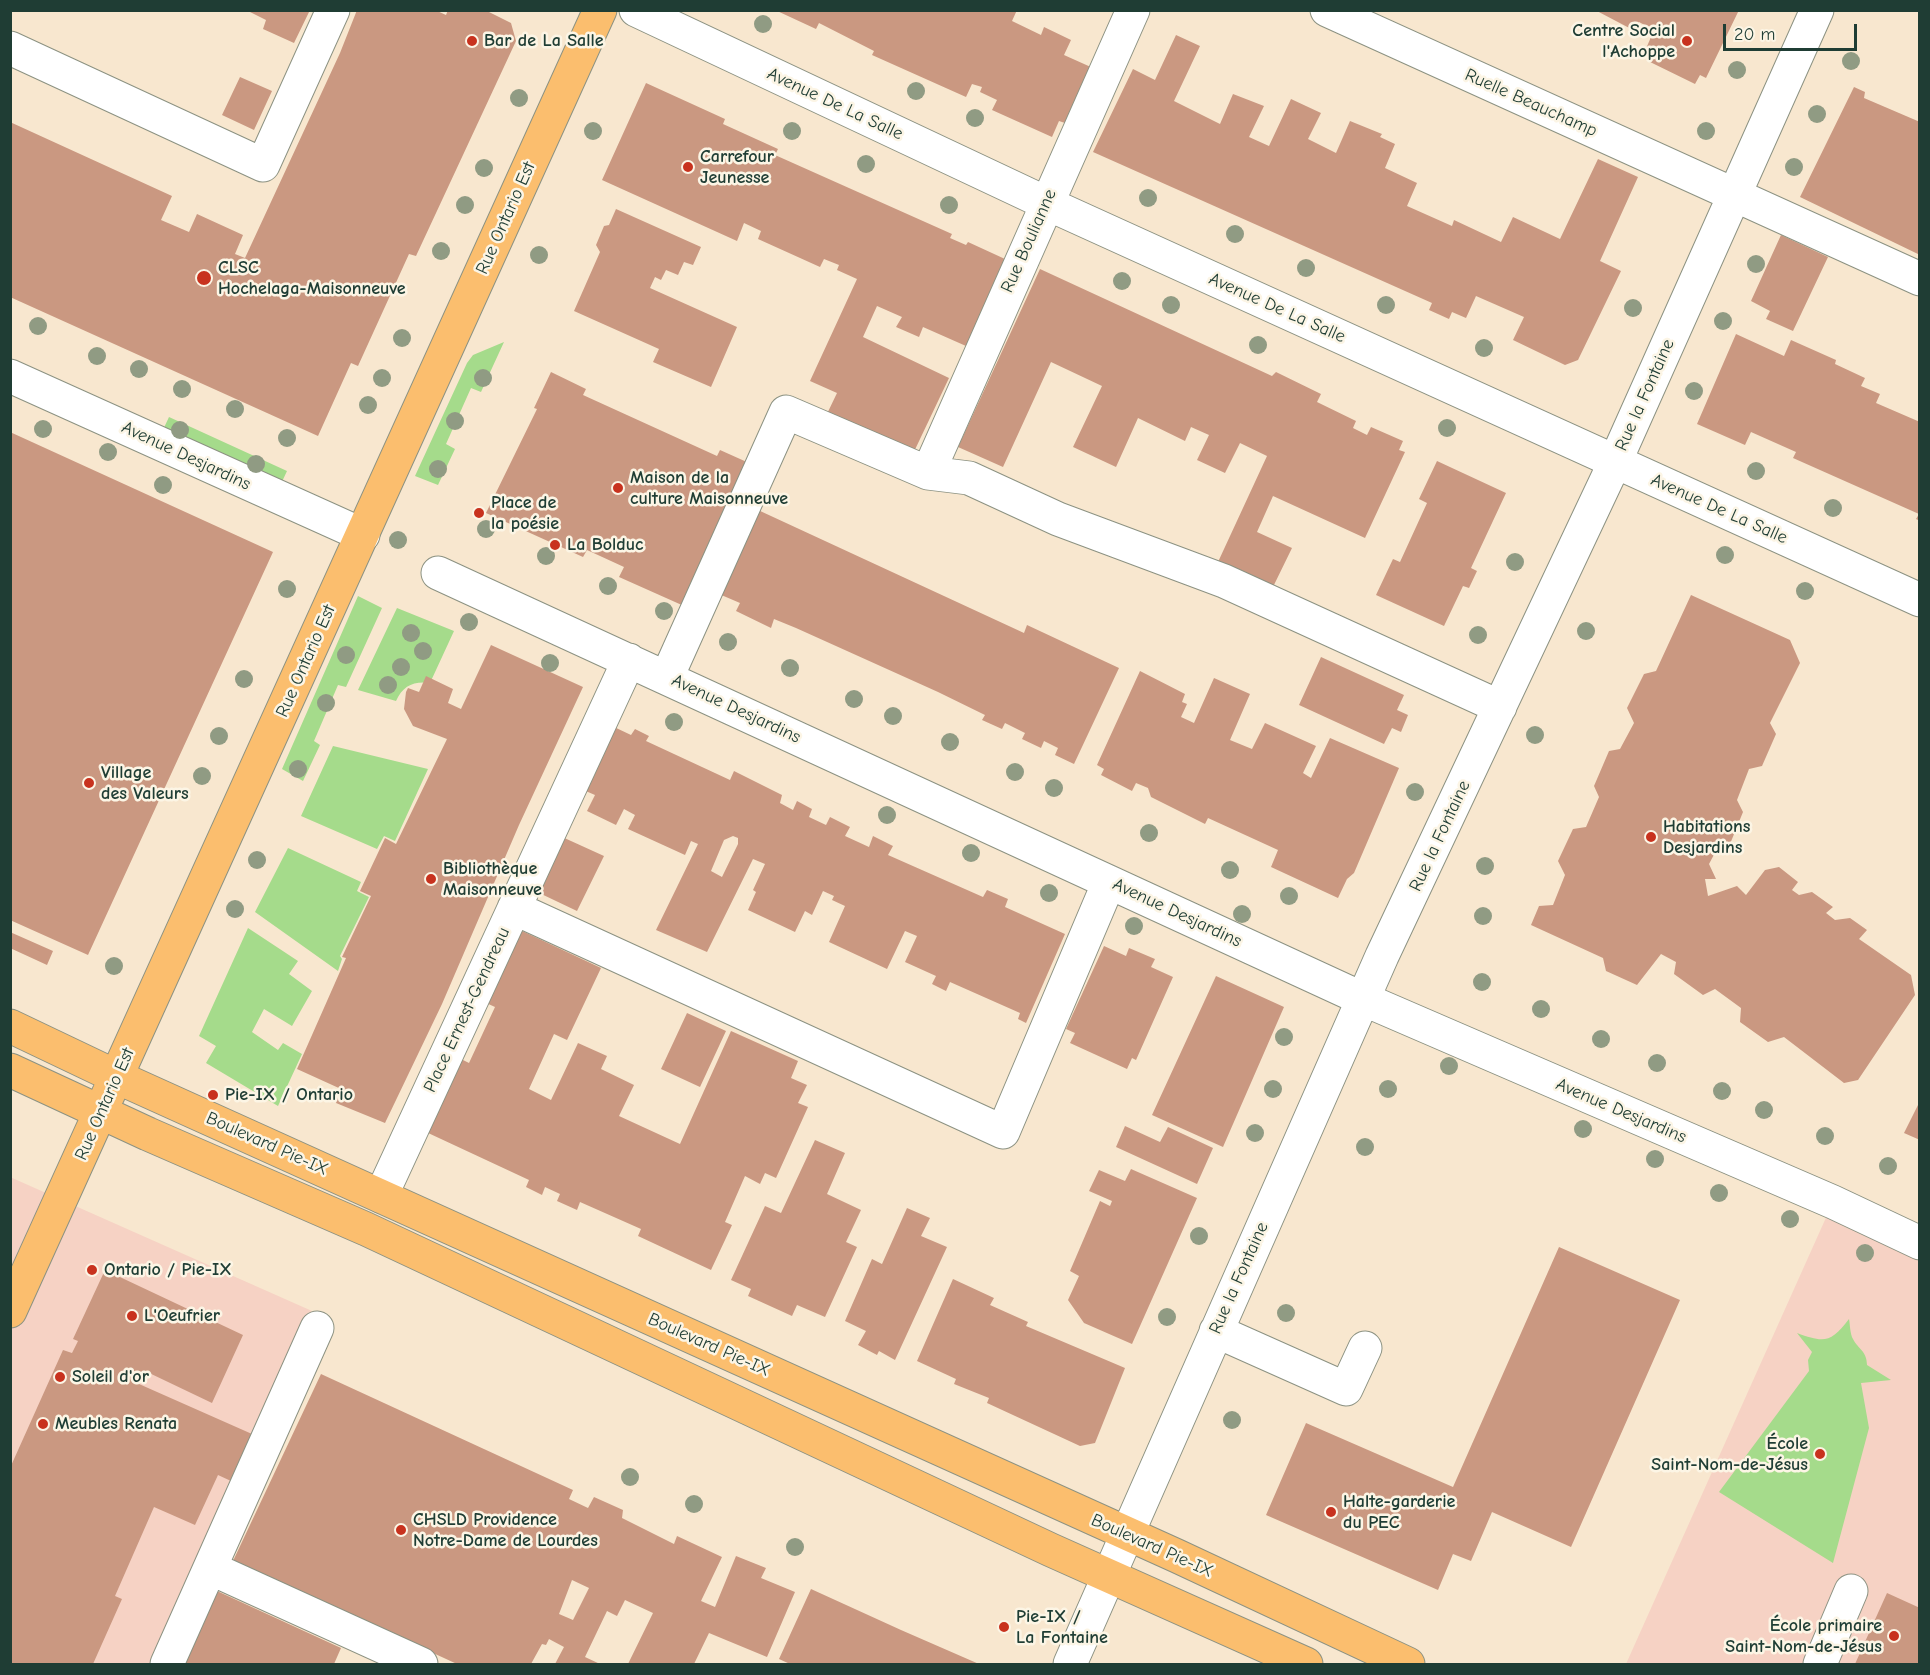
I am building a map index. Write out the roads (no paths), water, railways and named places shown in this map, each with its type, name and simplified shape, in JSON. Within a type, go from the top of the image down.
[{"type":"main road","name":"Rue Ontario Est","points":[[10,1311],[102,1113],[600,10]]},
{"type":"main road","name":"Boulevard Pie-IX","points":[[10,1026],[117,1077],[1408,1665]]},
{"type":"main road","name":"Boulevard Pie-IX","points":[[10,1070],[366,1229],[1109,1576],[1306,1665]]},
{"type":"street","points":[[10,48],[263,165],[333,10]]},
{"type":"street","name":"Avenue De La Salle","points":[[636,10],[1046,203],[1920,600]]},
{"type":"street","name":"Rue Boulianne","points":[[928,472],[1133,10]]},
{"type":"street","name":"Ruelle Beauchamp","points":[[1327,10],[1920,279]]},
{"type":"street","name":"Rue la Fontaine","points":[[1070,1665],[1125,1535],[1363,999],[1614,462],[1736,195],[1817,10]]},
{"type":"street","name":"Avenue Desjardins","points":[[10,376],[363,535]]},
{"type":"street","points":[[667,677],[786,412],[928,472],[969,478],[1058,519],[1224,581],[1500,707]]},
{"type":"street","name":"Avenue Desjardins","points":[[438,573],[1363,999],[1920,1243]]},
{"type":"street","name":"Place Ernest-Gendreau","points":[[381,1196],[629,660]]},
{"type":"street","points":[[514,908],[1003,1132],[1109,882]]},
{"type":"street","points":[[167,1665],[317,1328]]},
{"type":"street","points":[[1216,1331],[1346,1389],[1365,1348]]},
{"type":"street","points":[[210,1568],[421,1665]]},
{"type":"street","points":[[1820,1665],[1851,1591]]},
{"type":"place","name":"Bar de La Salle","points":[[472,41]]},
{"type":"place","name":"Centre Social l'Achoppe","points":[[1687,41]]},
{"type":"place","name":"Carrefour Jeunesse","points":[[688,167]]},
{"type":"place","name":"CLSC Hochelaga-Maisonneuve","points":[[204,278]]},
{"type":"place","name":"Maison de la culture Maisonneuve","points":[[618,488]]},
{"type":"place","name":"Place de la poésie","points":[[479,513]]},
{"type":"place","name":"La Bolduc","points":[[555,545]]},
{"type":"place","name":"Village des Valeurs","points":[[89,783]]},
{"type":"place","name":"Habitations Desjardins","points":[[1651,837]]},
{"type":"place","name":"Bibliothèque Maisonneuve","points":[[431,879]]},
{"type":"place","name":"Pie-IX / Ontario","points":[[213,1095]]},
{"type":"place","name":"Ontario / Pie-IX","points":[[92,1270]]},
{"type":"place","name":"L'Oeufrier","points":[[132,1316]]},
{"type":"place","name":"Soleil d'or","points":[[60,1377]]},
{"type":"place","name":"Meubles Renata","points":[[43,1424]]},
{"type":"place","name":"École Saint-Nom-de-Jésus","points":[[1820,1454]]},
{"type":"place","name":"Halte-garderie du PEC","points":[[1331,1512]]},
{"type":"place","name":"CHSLD Providence Notre-Dame de Lourdes","points":[[401,1530]]},
{"type":"place","name":"Pie-IX / La Fontaine","points":[[1004,1627]]},
{"type":"place","name":"École primaire Saint-Nom-de-Jésus","points":[[1894,1636]]}]
